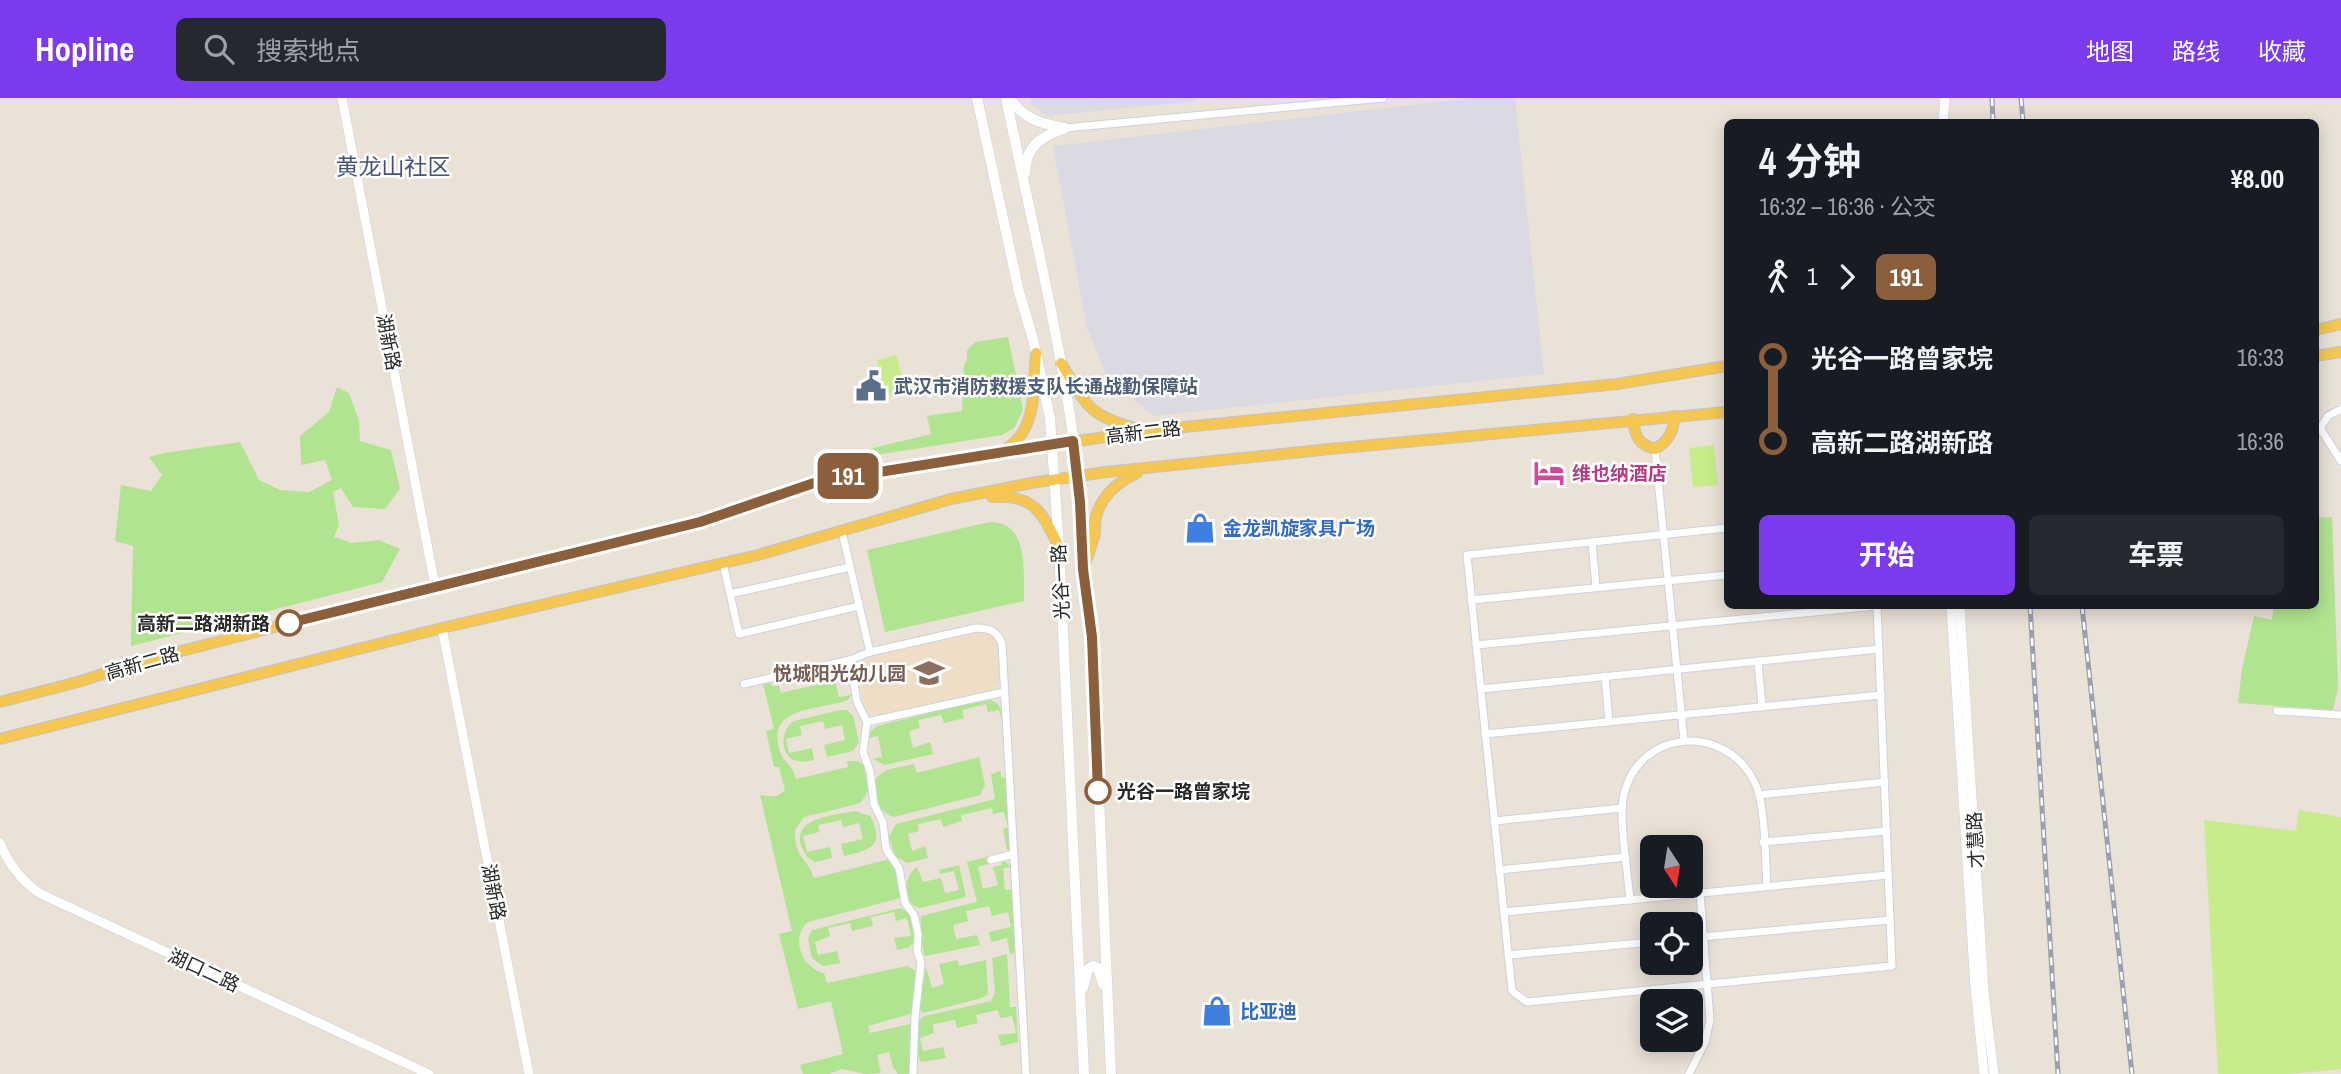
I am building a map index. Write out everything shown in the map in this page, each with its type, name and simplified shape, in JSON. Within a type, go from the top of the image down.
[{"type":"main road","name":"光谷一路","points":[[978,98],[1018,292],[1036,353],[1050,418],[1059,547],[1084,1074]]},
{"type":"main road","name":"光谷一路","points":[[1008,98],[1061,363],[1077,477],[1083,569],[1092,637],[1111,1074]]},
{"type":"main road","points":[[1008,98],[1027,117],[1040,123],[1065,128]]},
{"type":"main road","points":[[1025,187],[1026,163],[1032,148],[1043,136],[1065,128]]},
{"type":"main road","points":[[2319,329],[2341,324]]},
{"type":"main road","points":[[2319,355],[2341,352]]},
{"type":"main road","points":[[1001,452],[1018,441],[1028,425],[1036,353]]},
{"type":"main road","points":[[1061,363],[1089,407],[1099,416],[1144,430]]},
{"type":"main road","name":"高新二路","points":[[0,702],[78,682],[142,661],[700,522],[817,482],[1144,430],[1617,384],[1724,366]]},
{"type":"main road","name":"高新二路","points":[[0,740],[442,628],[723,563],[842,532],[951,499],[1054,480],[1147,468],[1724,412]]},
{"type":"main road","points":[[1633,419],[1637,439],[1643,446],[1655,449],[1670,436],[1674,416]]},
{"type":"main road","points":[[1083,569],[1102,502],[1113,487],[1147,468]]},
{"type":"main road","points":[[951,499],[1009,496],[1028,502],[1042,514],[1059,547]]},
{"type":"main road","points":[[1081,1007],[1084,981],[1088,969],[1093,966],[1098,968],[1108,1005]]},
{"type":"street","name":"湖新路","points":[[342,98],[435,586]]},
{"type":"street","points":[[1065,128],[1383,98]]},
{"type":"street","points":[[1943,119],[1945,98]]},
{"type":"street","points":[[2341,409],[2328,416],[2320,428],[2341,461]]},
{"type":"street","points":[[1655,449],[1684,741]]},
{"type":"street","points":[[1724,528],[1467,555],[1512,991],[1527,1002],[1892,966],[1876,609]]},
{"type":"street","points":[[842,532],[870,652]]},
{"type":"street","points":[[1592,542],[1596,587]]},
{"type":"street","points":[[723,563],[739,634],[859,606]]},
{"type":"street","points":[[730,594],[850,567]]},
{"type":"street","points":[[1471,600],[1724,575]]},
{"type":"street","points":[[1476,645],[1844,609]]},
{"type":"street","name":"才慧路","points":[[1951,609],[1975,987],[1984,1074]]},
{"type":"street","name":"才慧路","points":[[1960,609],[1984,992],[1994,1074]]},
{"type":"street","name":"湖新路","points":[[442,628],[529,1074]]},
{"type":"street","points":[[744,684],[976,628],[989,628],[998,634],[1002,645],[1026,1074]]},
{"type":"street","points":[[1481,689],[1879,649]]},
{"type":"street","points":[[850,660],[857,702],[867,722],[863,752],[870,771],[874,804],[883,823],[886,849],[899,868],[905,903],[914,915],[918,934],[917,951],[921,962],[913,1074]]},
{"type":"street","points":[[1758,661],[1762,707]]},
{"type":"street","points":[[1605,676],[1609,722]]},
{"type":"street","points":[[867,722],[1004,692]]},
{"type":"street","points":[[1485,734],[1881,695]]},
{"type":"street","points":[[2277,712],[2341,715]]},
{"type":"street","points":[[1630,900],[1622,808],[1627,785],[1643,761],[1665,746],[1684,741],[1706,742],[1720,747],[1733,755],[1751,775],[1759,795],[1767,886]]},
{"type":"street","points":[[1759,795],[1885,782]]},
{"type":"street","points":[[1494,821],[1622,808]]},
{"type":"street","points":[[1763,842],[1887,831]]},
{"type":"street","name":"湖口二路","points":[[0,843],[14,870],[27,885],[41,894],[429,1074]]},
{"type":"street","points":[[991,860],[1014,855]]},
{"type":"street","points":[[1499,870],[1626,856]]},
{"type":"street","points":[[1703,893],[1888,874]]},
{"type":"street","points":[[1503,912],[1650,898]]},
{"type":"street","points":[[1689,1074],[1709,1032],[1711,1010],[1700,898]]},
{"type":"street","points":[[1704,937],[1890,920]]},
{"type":"street","points":[[1508,955],[1640,943]]},
{"type":"shaded area","points":[[1030,98],[1196,98],[1196,101],[1046,116],[1031,103]]},
{"type":"shaded area","points":[[1472,98],[1515,98],[1544,374],[1154,416],[1108,379],[1087,328],[1053,146]]},
{"type":"shaded area","name":"悦城阳光幼儿园","points":[[984,632],[996,639],[999,646],[1000,676],[993,690],[880,716],[867,711],[857,678],[861,662],[871,656]]},
{"type":"green space","points":[[1008,337],[1023,410],[1014,428],[1002,435],[870,456],[869,449],[931,434],[927,416],[962,411],[967,351],[975,342]]},
{"type":"green space","points":[[897,355],[905,392],[885,396],[877,360]]},
{"type":"green space","points":[[337,387],[349,393],[359,421],[360,441],[391,450],[400,489],[385,509],[353,507],[341,488],[333,492],[339,525],[334,537],[352,543],[379,540],[400,549],[382,582],[131,646],[133,546],[115,541],[121,485],[151,491],[162,475],[149,457],[240,442],[259,480],[280,490],[309,492],[332,480],[325,460],[301,465],[300,436],[329,412]]},
{"type":"green space","points":[[1714,445],[1718,485],[1693,487],[1689,448]]},
{"type":"green space","points":[[2332,517],[2338,687],[2333,710],[2238,703],[2242,669],[2254,616],[2272,620],[2274,609],[2319,609],[2319,518]]},
{"type":"green space","points":[[990,522],[1003,524],[1012,530],[1018,540],[1022,551],[1024,601],[885,632],[867,550]]},
{"type":"green space","points":[[842,670],[847,677],[835,680],[839,697],[851,695],[848,700],[798,712],[787,718],[780,725],[777,736],[780,751],[796,779],[848,767],[847,761],[858,761],[864,766],[868,791],[861,802],[804,817],[795,830],[795,839],[814,878],[890,859],[898,877],[901,898],[808,922],[802,929],[799,944],[810,966],[824,973],[827,983],[907,966],[916,971],[913,1009],[910,1014],[868,1026],[870,1033],[910,1024],[913,1027],[910,1074],[897,1074],[889,1052],[877,1055],[881,1073],[866,1074],[842,1069],[829,1074],[803,1074],[800,1065],[843,1054],[831,1001],[798,1009],[779,934],[792,931],[760,795],[774,796],[785,790],[779,767],[774,767],[766,731],[774,729],[763,684],[771,683],[772,687],[779,685],[781,693],[823,683],[822,675]]},
{"type":"green space","points":[[986,699],[999,706],[1004,728],[999,710],[988,712],[986,704],[962,710],[964,718],[944,723],[941,715],[918,720],[920,728],[909,731],[913,748],[930,742],[933,754],[885,765],[873,759],[882,757],[878,736],[868,738],[877,726]]},
{"type":"green space","points":[[847,710],[853,716],[859,742],[853,751],[827,757],[824,745],[845,740],[842,725],[825,729],[823,721],[800,726],[802,735],[786,739],[789,753],[812,748],[814,760],[797,761],[788,755],[784,740],[790,724]]},
{"type":"green space","points":[[979,757],[985,785],[980,795],[894,817],[883,810],[875,798],[874,784],[882,773],[889,769],[914,764],[917,773]]},
{"type":"green space","points":[[1001,771],[1001,778],[1006,777],[1010,849],[1007,850],[1003,829],[1008,827],[1004,812],[993,814],[992,808],[961,815],[962,821],[943,827],[941,819],[918,824],[919,831],[908,834],[912,851],[925,846],[928,858],[907,863],[895,856],[889,837],[896,824],[995,799],[991,774]]},
{"type":"green space","points":[[2299,810],[2341,817],[2341,1069],[2291,1074],[2218,1074],[2204,820],[2296,831]]},
{"type":"green space","points":[[855,811],[870,816],[876,834],[873,845],[844,856],[841,844],[863,839],[859,823],[843,827],[841,820],[818,825],[819,832],[803,836],[807,852],[830,847],[832,858],[815,862],[808,858],[801,845],[800,835],[804,827],[822,818]]},
{"type":"green space","points":[[990,856],[992,863],[978,867],[983,889],[998,885],[993,867],[1002,865],[1001,861],[1011,867],[1003,868],[1005,890],[1013,889],[1016,952],[1010,954],[1007,938],[991,942],[989,932],[1011,927],[1008,912],[992,916],[989,906],[966,911],[968,921],[953,925],[956,939],[977,935],[980,945],[925,956],[921,916],[977,902],[967,862]]},
{"type":"green space","points":[[959,865],[966,897],[920,908],[910,901],[907,896],[907,883],[912,871],[917,867],[923,882],[941,878],[945,893],[959,890],[954,871],[940,874],[939,870]]},
{"type":"green space","points":[[901,908],[908,914],[914,928],[913,943],[909,947],[897,950],[894,938],[911,936],[907,918],[896,921],[894,912],[871,917],[873,926],[852,931],[850,923],[828,928],[830,936],[815,942],[818,955],[837,951],[840,963],[823,966],[812,958],[808,939],[812,930]]},
{"type":"green space","points":[[1007,954],[1010,1007],[1016,1007],[1018,1042],[1001,1046],[998,1035],[1016,1033],[1012,1016],[1000,1018],[998,1010],[976,1015],[978,1023],[957,1028],[955,1020],[933,1024],[934,1033],[920,1038],[923,1051],[943,1047],[946,1058],[921,1062],[917,1054],[919,1020],[925,1016],[991,1001],[995,993],[992,958]]},
{"type":"green space","points":[[957,960],[959,966],[986,960],[988,994],[982,998],[923,1013],[919,1008],[926,967],[932,988],[944,984],[939,964]]},
{"type":"railway","points":[[1992,98],[1993,119]]},
{"type":"railway","points":[[2021,98],[2023,119]]},
{"type":"railway","points":[[2030,609],[2058,1074]]},
{"type":"railway","points":[[2082,609],[2132,1074]]},
{"type":"bus line","name":"191","points":[[289,623],[700,522],[817,482],[1073,441],[1080,502],[1083,569],[1092,637],[1098,791]]},
{"type":"place","name":"武汉市消防救援支队长通战勤保障站","points":[[871,386]]},
{"type":"place","name":"维也纳酒店","points":[[1549,473]]},
{"type":"place","name":"金龙凯旋家具广场","points":[[1200,528]]},
{"type":"place","name":"高新二路湖新路","points":[[289,623]]},
{"type":"place","name":"悦城阳光幼儿园","points":[[929,673]]},
{"type":"place","name":"光谷一路曾家垸","points":[[1098,791]]},
{"type":"place","name":"比亚迪","points":[[1217,1011]]},
{"type":"district","name":"黄龙山社区","points":[[393,167]]}]
